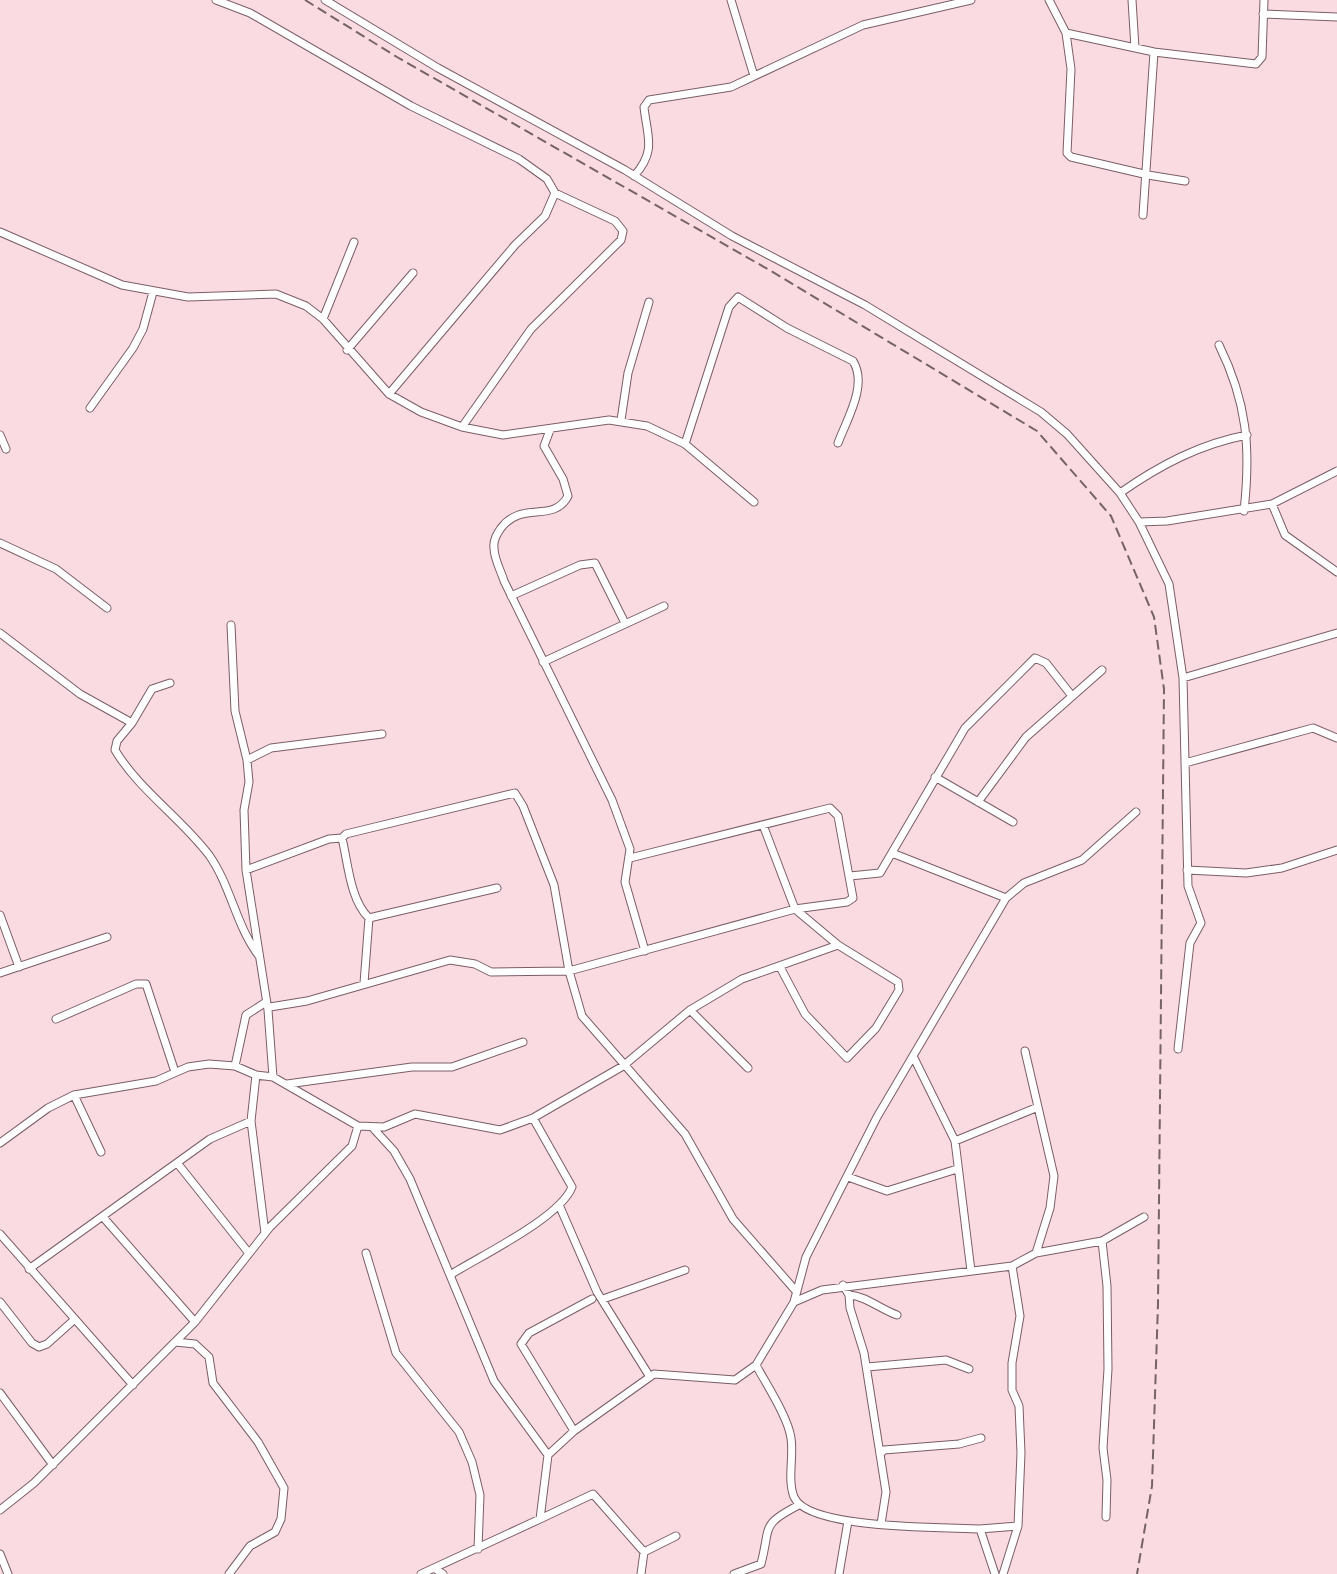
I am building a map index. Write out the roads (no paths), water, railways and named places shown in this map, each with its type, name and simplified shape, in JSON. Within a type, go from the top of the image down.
[{"type":"street","points":[[216,0],[250,13],[411,106],[519,159],[547,179],[555,193],[615,221],[623,231],[621,240],[531,329],[462,427]]},
{"type":"street","points":[[325,0],[438,68],[634,176],[732,236],[865,305],[1041,412],[1067,434],[1120,494],[1139,522],[1169,584],[1183,678],[1188,886],[1201,923],[1190,943],[1184,981],[1184,1018],[1176,1040],[1178,1049]]},
{"type":"street","points":[[732,0],[754,76]]},
{"type":"street","points":[[634,176],[644,166],[651,142],[644,107],[649,100],[732,87],[863,25],[971,0]]},
{"type":"street","points":[[1049,0],[1066,33],[1071,69],[1067,153],[1148,175],[1185,181]]},
{"type":"street","points":[[1132,0],[1135,48]]},
{"type":"street","points":[[1066,33],[1154,52],[1256,64],[1262,57],[1264,0]]},
{"type":"street","points":[[1263,14],[1337,17]]},
{"type":"street","points":[[1143,215],[1148,175],[1154,52]]},
{"type":"street","points":[[389,394],[515,245],[545,216],[555,193]]},
{"type":"street","points":[[0,232],[122,285],[153,292],[188,297],[276,293],[306,306],[323,319],[347,350],[389,394],[421,412],[462,427],[503,435],[621,420],[647,426],[685,444],[754,502]]},
{"type":"street","points":[[323,319],[354,242]]},
{"type":"street","points":[[347,350],[413,273]]},
{"type":"street","points":[[90,408],[138,338],[153,292]]},
{"type":"street","points":[[685,444],[729,307],[738,297],[787,328],[853,361],[860,378],[859,388],[838,443]]},
{"type":"street","points":[[621,420],[628,373],[649,302]]},
{"type":"street","points":[[1219,345],[1236,380],[1247,435],[1244,511]]},
{"type":"street","points":[[550,430],[544,446],[563,479],[568,496],[560,506],[552,509],[521,512],[510,517],[495,538],[494,549],[511,596],[612,800],[630,858],[625,874],[626,891],[645,951]]},
{"type":"street","points":[[0,435],[6,449]]},
{"type":"street","points":[[1120,494],[1150,471],[1212,441],[1247,435]]},
{"type":"street","points":[[1139,522],[1244,511],[1272,504],[1337,471]]},
{"type":"street","points":[[1272,504],[1285,535],[1337,572]]},
{"type":"street","points":[[0,543],[56,569],[107,608]]},
{"type":"street","points":[[511,596],[580,565],[595,563],[625,623]]},
{"type":"street","points":[[543,662],[664,606]]},
{"type":"street","points":[[231,625],[235,711],[247,760],[249,782],[244,810],[246,870],[267,1006],[273,1077]]},
{"type":"street","points":[[0,633],[80,694],[132,723]]},
{"type":"street","points":[[1183,678],[1337,633]]},
{"type":"street","points":[[850,876],[880,873],[965,728],[1035,657],[1046,663],[1072,696]]},
{"type":"street","points":[[978,802],[1026,737],[1102,670]]},
{"type":"street","points":[[170,683],[152,689],[132,723],[117,741],[115,750],[209,855],[227,886],[249,944],[259,956]]},
{"type":"street","points":[[1185,763],[1313,728],[1337,738]]},
{"type":"street","points":[[247,760],[271,748],[382,734]]},
{"type":"street","points":[[936,777],[1013,822]]},
{"type":"street","points":[[246,870],[329,839],[342,838],[346,834],[515,793],[523,806],[554,885],[569,971],[582,1016],[685,1134],[733,1219],[795,1290]]},
{"type":"street","points":[[235,1066],[246,1015],[267,1006],[307,1001],[450,960],[475,964],[491,972],[569,971],[794,909],[847,902],[852,898],[838,816],[830,808],[630,858]]},
{"type":"street","points":[[540,1519],[548,1455],[575,1431],[654,1374],[735,1380],[756,1365],[794,1302],[795,1290],[806,1257],[877,1117],[1006,898],[1024,883],[1082,860],[1136,812]]},
{"type":"street","points":[[763,825],[794,909],[838,945],[898,982],[900,990],[876,1028],[847,1058],[805,1014],[780,967]]},
{"type":"street","points":[[342,838],[351,882],[362,912],[369,918]]},
{"type":"street","points":[[1187,870],[1245,873],[1282,868],[1337,850]]},
{"type":"street","points":[[892,853],[1006,898]]},
{"type":"street","points":[[369,918],[496,888]]},
{"type":"street","points":[[0,915],[19,967]]},
{"type":"street","points":[[364,983],[369,918]]},
{"type":"street","points":[[0,973],[107,937]]},
{"type":"street","points":[[0,1143],[48,1108],[74,1095],[156,1081],[176,1072],[209,1064],[235,1066],[256,1075],[273,1077],[358,1126],[373,1128],[415,1114],[438,1116],[500,1130],[533,1118],[623,1066],[690,1010],[742,979],[838,945]]},
{"type":"street","points":[[56,1019],[136,984],[146,984],[176,1072]]},
{"type":"street","points":[[690,1010],[748,1068]]},
{"type":"street","points":[[286,1084],[412,1067],[452,1068],[523,1042]]},
{"type":"street","points":[[1025,1051],[1054,1176],[1050,1208],[1036,1253]]},
{"type":"street","points":[[914,1058],[955,1141],[971,1271]]},
{"type":"street","points":[[256,1075],[251,1121],[265,1233]]},
{"type":"street","points":[[74,1095],[101,1152]]},
{"type":"street","points":[[955,1141],[1038,1107]]},
{"type":"street","points":[[450,1275],[560,1207],[572,1187],[533,1118]]},
{"type":"street","points":[[29,1269],[210,1139],[251,1121]]},
{"type":"street","points":[[0,1510],[53,1465],[195,1322],[248,1252],[352,1146],[358,1126]]},
{"type":"street","points":[[373,1128],[394,1150],[410,1179],[494,1381],[548,1455]]},
{"type":"street","points":[[178,1164],[248,1252]]},
{"type":"street","points":[[848,1177],[887,1191],[957,1170]]},
{"type":"street","points":[[560,1207],[597,1292],[650,1377]]},
{"type":"street","points":[[103,1217],[195,1322]]},
{"type":"street","points":[[794,1302],[843,1285],[1012,1266],[1036,1253],[1102,1241],[1144,1217]]},
{"type":"street","points":[[0,1234],[134,1385]]},
{"type":"street","points":[[1102,1241],[1107,1286],[1108,1369],[1103,1448],[1107,1480],[1106,1517]]},
{"type":"street","points":[[366,1253],[400,1361],[460,1432],[472,1462],[480,1495],[478,1549]]},
{"type":"street","points":[[1003,1574],[1018,1526],[1020,1429],[1019,1406],[1012,1390],[1012,1363],[1020,1316],[1012,1266]]},
{"type":"street","points":[[603,1299],[685,1270]]},
{"type":"street","points":[[843,1285],[849,1296],[867,1367],[886,1492],[881,1524]]},
{"type":"street","points":[[849,1296],[867,1299],[876,1307],[897,1315]]},
{"type":"street","points":[[575,1431],[521,1344],[529,1333],[592,1300]]},
{"type":"street","points":[[0,1302],[32,1343],[39,1347],[47,1344],[75,1319]]},
{"type":"street","points":[[175,1342],[195,1344],[209,1357],[214,1383],[258,1442],[284,1488],[281,1519],[275,1532],[250,1546],[229,1574]]},
{"type":"street","points":[[867,1367],[946,1360],[969,1369]]},
{"type":"street","points":[[756,1365],[791,1434],[793,1494],[799,1505],[811,1512],[848,1521],[980,1529],[1018,1526]]},
{"type":"street","points":[[0,1394],[53,1465]]},
{"type":"street","points":[[880,1454],[884,1450],[959,1444],[981,1438]]},
{"type":"street","points":[[421,1574],[593,1494],[644,1552],[641,1574]]},
{"type":"street","points":[[734,1574],[761,1564],[766,1527],[776,1517],[799,1505]]},
{"type":"street","points":[[839,1574],[848,1521]]},
{"type":"street","points":[[980,1529],[995,1574]]},
{"type":"street","points":[[644,1552],[676,1536]]},
{"type":"street","points":[[0,1554],[8,1574]]},
{"type":"street","points":[[434,1568],[443,1574]]},
{"type":"railway","points":[[305,0],[397,57],[771,271],[1037,431],[1111,516],[1154,617],[1164,689],[1158,1304],[1152,1486],[1137,1574]]}]
